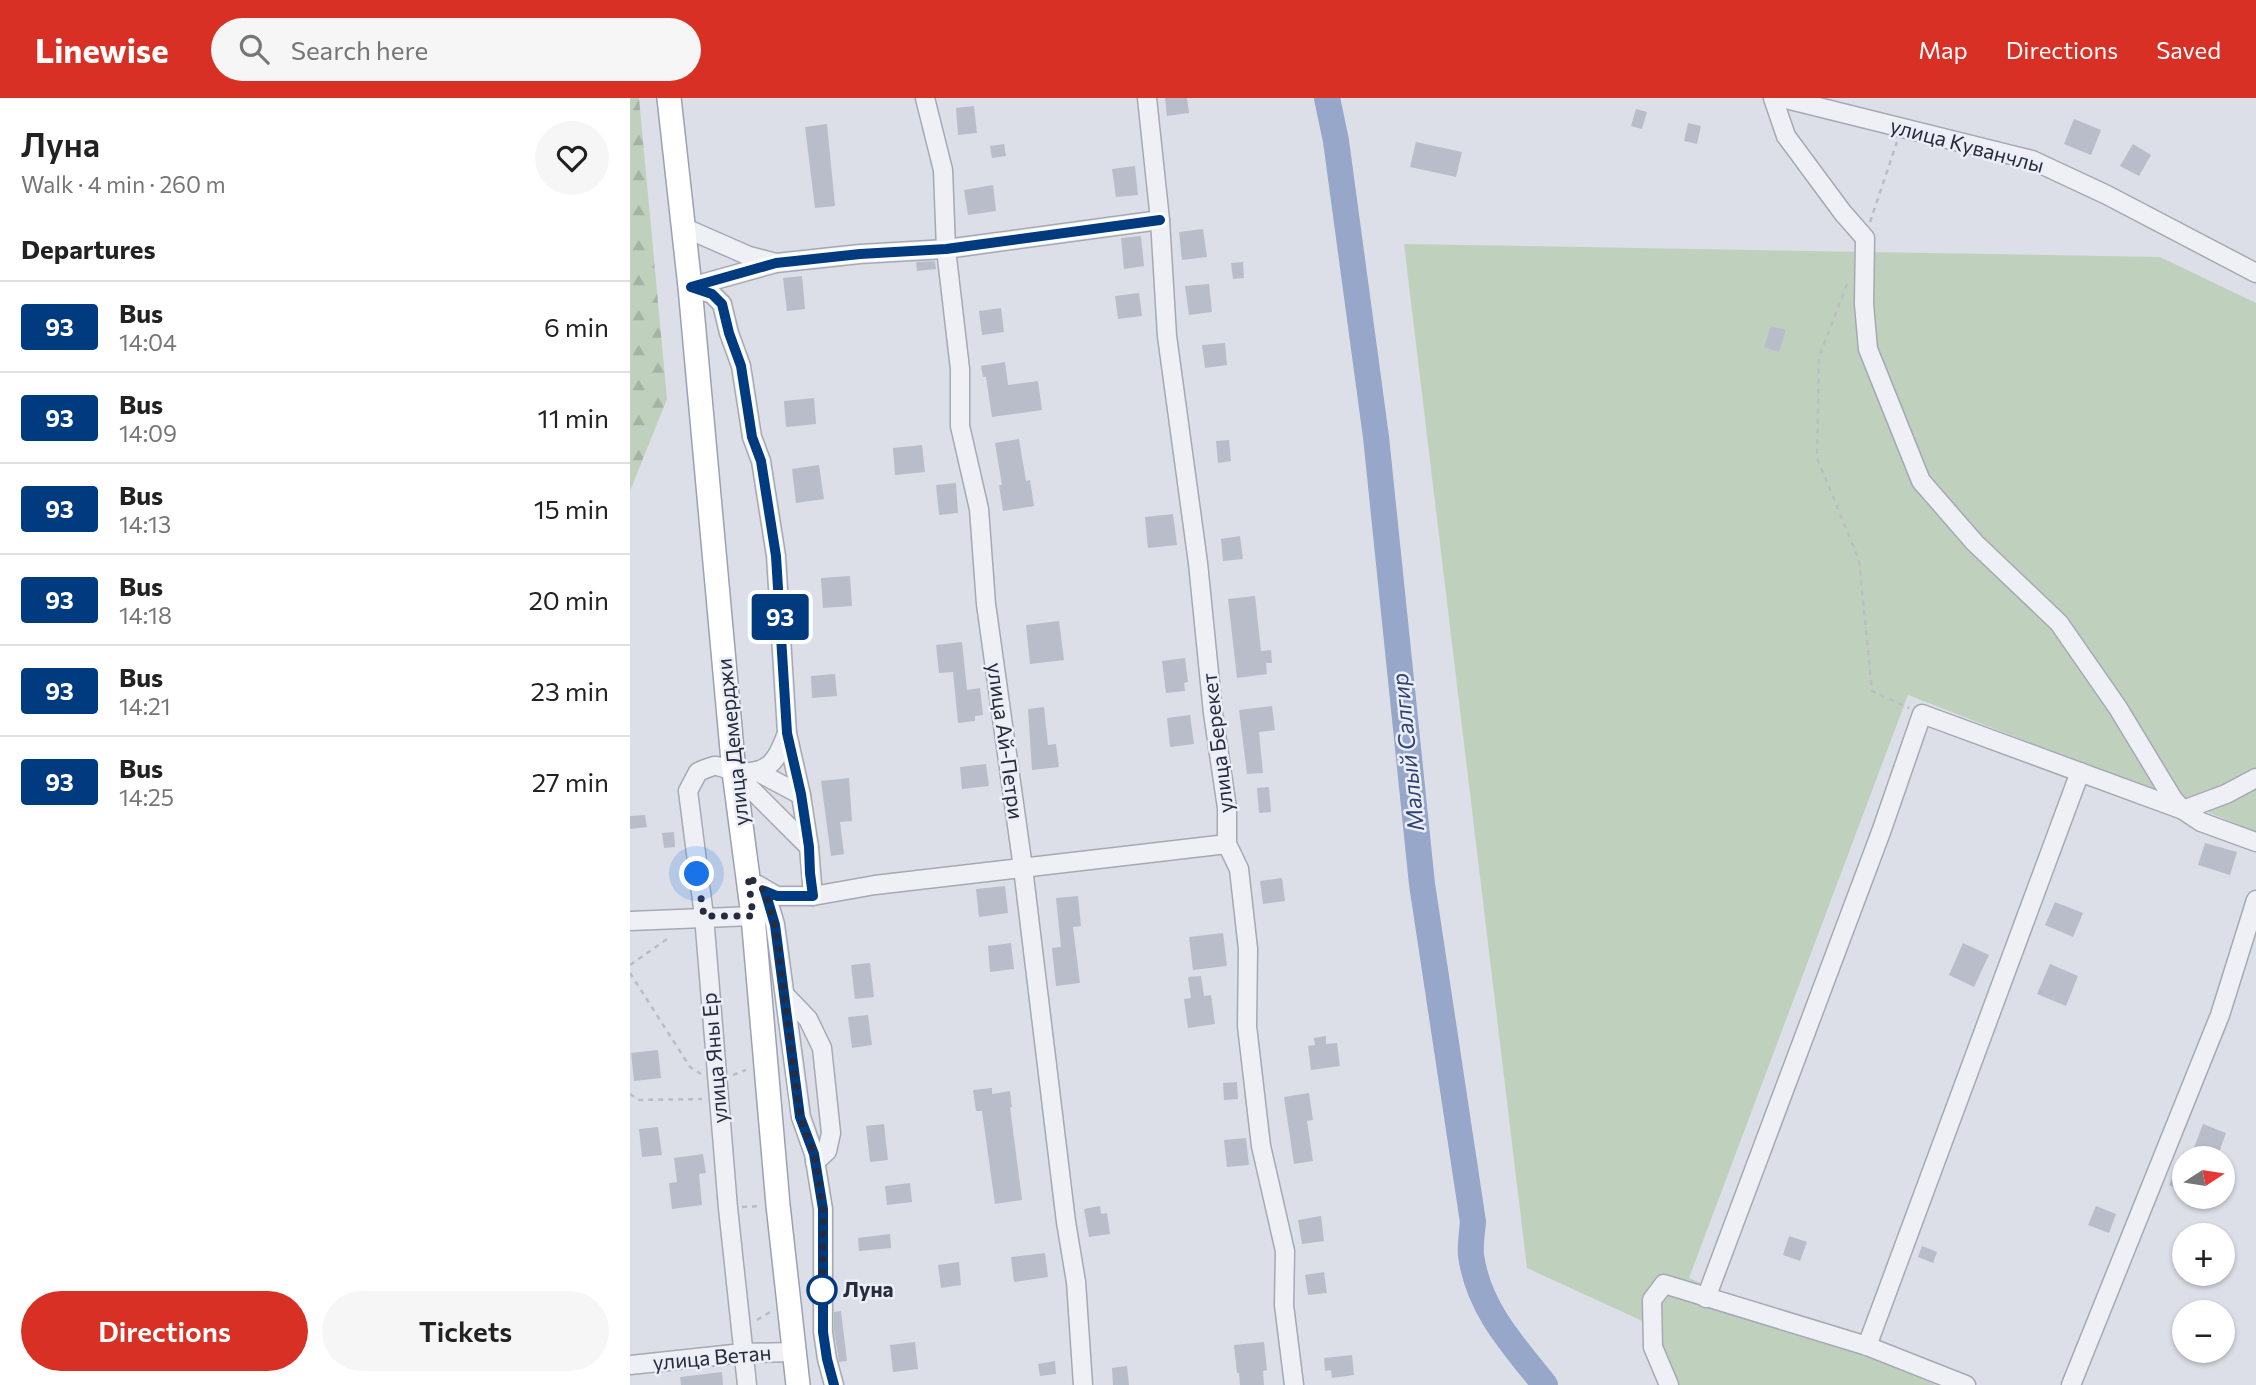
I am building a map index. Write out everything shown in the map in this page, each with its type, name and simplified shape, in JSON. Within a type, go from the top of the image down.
[{"type":"main road","name":"улица Демерджи","points":[[669,98],[745,771],[748,876],[778,1205],[798,1385]]},
{"type":"street","name":"улица Ай-Петри","points":[[925,98],[943,170],[946,249],[960,369],[960,426],[979,509],[986,604],[1076,1282],[1083,1385]]},
{"type":"street","name":"улица Берекет","points":[[1147,98],[1160,220],[1167,336],[1198,563],[1213,713],[1227,808],[1227,844],[1239,869],[1248,950],[1247,1026],[1261,1146],[1285,1251],[1283,1305],[1294,1385]]},
{"type":"street","points":[[1773,98],[1786,136],[1865,238],[1864,304],[1868,349],[1921,481],[1975,543],[2059,623],[2118,708],[2173,799],[2183,810]]},
{"type":"street","name":"улица Куванчлы","points":[[1782,98],[2032,160],[2107,195],[2256,273]]},
{"type":"street","points":[[691,287],[776,263],[946,249],[1160,220]]},
{"type":"street","points":[[683,227],[749,256],[776,263]]},
{"type":"street","points":[[691,287],[712,294],[722,304],[741,366],[752,437],[761,461],[776,556],[787,733],[801,794],[813,896]]},
{"type":"street","points":[[1706,1298],[1881,832],[1922,714],[2183,810],[2201,822],[2256,842]]},
{"type":"street","points":[[745,771],[772,764],[779,756],[787,733]]},
{"type":"street","name":"улица Яны Ер","points":[[745,771],[716,766],[698,772],[688,791],[704,916],[728,1208],[747,1385]]},
{"type":"street","points":[[745,771],[801,794]]},
{"type":"street","points":[[745,771],[809,847]]},
{"type":"street","points":[[1867,1346],[2080,772]]},
{"type":"street","points":[[2183,810],[2226,794],[2256,778]]},
{"type":"street","points":[[748,876],[765,891],[777,896],[813,896],[875,885],[1227,844]]},
{"type":"street","points":[[765,891],[775,925],[800,1117],[816,1162],[823,1209],[823,1332],[834,1385]]},
{"type":"street","points":[[2071,1385],[2220,1015],[2256,900]]},
{"type":"street","points":[[630,921],[753,916]]},
{"type":"street","points":[[785,995],[808,1019],[822,1048],[831,1133],[827,1152],[816,1162]]},
{"type":"street","points":[[1669,1385],[1653,1347],[1652,1300],[1664,1283],[1867,1346],[1966,1385]]},
{"type":"street","name":"улица Ветан","points":[[630,1365],[743,1353],[794,1352]]},
{"type":"path","points":[[1865,238],[1902,128]]},
{"type":"path","points":[[1851,274],[1819,357],[1817,458],[1859,559],[1872,691],[1922,714]]},
{"type":"path","points":[[630,965],[676,933]]},
{"type":"path","points":[[630,973],[690,1067],[718,1089]]},
{"type":"path","points":[[630,1094],[639,1100],[718,1089],[766,1063]]},
{"type":"path","points":[[728,1208],[778,1205]]},
{"type":"path","points":[[741,1332],[771,1311],[788,1306]]},
{"type":"green space","points":[[630,98],[639,98],[667,399],[630,491]]},
{"type":"green space","points":[[1404,244],[2160,257],[2256,303],[2256,831],[1908,695],[1689,1278],[1936,1385],[1679,1385],[1651,1325],[1527,1268]]},
{"type":"building","points":[[1165,98],[1187,98],[1189,113],[1167,116]]},
{"type":"building","points":[[974,106],[977,133],[958,135],[956,108]]},
{"type":"building","points":[[1636,109],[1647,112],[1642,129],[1631,126]]},
{"type":"building","points":[[2074,119],[2101,130],[2091,155],[2064,144]]},
{"type":"building","points":[[1688,123],[1701,126],[1697,144],[1684,141]]},
{"type":"building","points":[[827,124],[835,206],[815,208],[805,127]]},
{"type":"building","points":[[1416,142],[1462,152],[1456,177],[1410,167]]},
{"type":"building","points":[[1004,144],[1006,156],[992,158],[990,146]]},
{"type":"building","points":[[2133,144],[2151,155],[2139,176],[2120,166]]},
{"type":"building","points":[[1135,166],[1138,195],[1116,197],[1112,169]]},
{"type":"building","points":[[993,185],[996,211],[968,215],[964,190]]},
{"type":"building","points":[[1203,229],[1207,257],[1182,260],[1179,232]]},
{"type":"building","points":[[1141,236],[1144,266],[1124,269],[1121,238]]},
{"type":"building","points":[[935,261],[936,269],[917,271],[916,262]]},
{"type":"building","points":[[1243,262],[1244,278],[1233,279],[1231,263]]},
{"type":"building","points":[[802,276],[805,309],[787,311],[783,278]]},
{"type":"building","points":[[1209,284],[1212,312],[1189,315],[1185,286]]},
{"type":"building","points":[[1139,293],[1142,316],[1118,319],[1115,296]]},
{"type":"building","points":[[1001,308],[1004,332],[982,335],[979,311]]},
{"type":"building","points":[[1771,326],[1786,330],[1779,352],[1764,347]]},
{"type":"building","points":[[1225,343],[1227,365],[1205,368],[1202,345]]},
{"type":"building","points":[[1005,362],[1008,385],[1038,381],[1042,410],[992,417],[986,377],[983,377],[981,366]]},
{"type":"building","points":[[814,398],[816,424],[786,427],[784,401]]},
{"type":"building","points":[[1019,439],[1026,481],[1030,480],[1034,506],[1003,511],[995,443]]},
{"type":"building","points":[[1229,440],[1231,461],[1218,463],[1216,441]]},
{"type":"building","points":[[922,445],[925,472],[895,475],[893,448]]},
{"type":"building","points":[[819,465],[824,499],[796,503],[792,469]]},
{"type":"building","points":[[956,483],[958,513],[939,515],[936,485]]},
{"type":"building","points":[[1173,514],[1177,545],[1148,548],[1145,517]]},
{"type":"building","points":[[1240,536],[1243,559],[1223,561],[1221,539]]},
{"type":"building","points":[[850,576],[852,606],[823,608],[821,578]]},
{"type":"building","points":[[1255,596],[1261,651],[1271,650],[1272,663],[1266,663],[1267,674],[1237,678],[1228,599]]},
{"type":"building","points":[[1059,621],[1064,660],[1030,664],[1026,625]]},
{"type":"building","points":[[962,642],[967,690],[980,688],[983,715],[975,716],[975,721],[958,723],[953,672],[939,673],[936,645]]},
{"type":"building","points":[[1185,658],[1188,682],[1184,683],[1185,691],[1166,693],[1162,661]]},
{"type":"building","points":[[835,674],[837,696],[812,698],[811,676]]},
{"type":"building","points":[[1272,706],[1275,730],[1259,732],[1263,773],[1247,774],[1239,710]]},
{"type":"building","points":[[1044,707],[1048,745],[1056,744],[1059,767],[1032,770],[1028,709]]},
{"type":"building","points":[[1190,715],[1194,744],[1170,747],[1167,718]]},
{"type":"building","points":[[986,764],[989,786],[962,789],[960,767]]},
{"type":"building","points":[[849,778],[852,821],[840,822],[844,854],[831,856],[821,781]]},
{"type":"building","points":[[1269,787],[1271,812],[1259,813],[1257,788]]},
{"type":"building","points":[[645,815],[647,827],[630,829],[630,816]]},
{"type":"building","points":[[674,832],[675,847],[664,848],[662,833]]},
{"type":"building","points":[[2205,843],[2237,852],[2230,875],[2198,865]]},
{"type":"building","points":[[1282,878],[1285,901],[1263,904],[1260,881]]},
{"type":"building","points":[[1005,886],[1008,913],[979,917],[976,889]]},
{"type":"building","points":[[1078,896],[1081,926],[1073,927],[1080,983],[1056,986],[1052,948],[1061,947],[1056,898]]},
{"type":"building","points":[[2055,902],[2083,913],[2073,937],[2045,925]]},
{"type":"building","points":[[1223,933],[1227,966],[1193,970],[1189,937]]},
{"type":"building","points":[[1011,943],[1014,969],[990,972],[988,946]]},
{"type":"building","points":[[1963,943],[1989,955],[1974,987],[1949,975]]},
{"type":"building","points":[[870,963],[874,997],[855,999],[851,965]]},
{"type":"building","points":[[2050,964],[2078,976],[2066,1006],[2037,994]]},
{"type":"building","points":[[1201,976],[1204,996],[1211,995],[1215,1024],[1188,1028],[1184,999],[1191,998],[1188,977]]},
{"type":"building","points":[[868,1015],[872,1045],[852,1048],[848,1017]]},
{"type":"building","points":[[1326,1036],[1326,1044],[1337,1043],[1340,1066],[1311,1070],[1308,1046],[1315,1045],[1314,1038]]},
{"type":"building","points":[[658,1050],[661,1078],[634,1081],[631,1053]]},
{"type":"building","points":[[1237,1082],[1238,1099],[1224,1100],[1223,1083]]},
{"type":"building","points":[[992,1088],[992,1094],[1010,1091],[1022,1200],[995,1204],[982,1111],[976,1111],[973,1090]]},
{"type":"building","points":[[1309,1093],[1313,1120],[1307,1121],[1313,1161],[1294,1164],[1284,1097]]},
{"type":"building","points":[[884,1124],[888,1160],[870,1162],[866,1126]]},
{"type":"building","points":[[2203,1124],[2226,1133],[2221,1146],[2195,1146]]},
{"type":"building","points":[[658,1127],[662,1155],[642,1157],[639,1129]]},
{"type":"building","points":[[1246,1138],[1249,1165],[1227,1167],[1224,1140]]},
{"type":"building","points":[[703,1154],[706,1173],[699,1174],[702,1205],[672,1209],[669,1183],[677,1182],[674,1158]]},
{"type":"building","points":[[910,1183],[912,1202],[887,1205],[885,1186]]},
{"type":"building","points":[[1100,1206],[1101,1214],[1107,1213],[1110,1234],[1089,1237],[1084,1209]]},
{"type":"building","points":[[2096,1206],[2116,1214],[2109,1233],[2088,1225]]},
{"type":"building","points":[[1321,1216],[1324,1241],[1302,1244],[1298,1220]]},
{"type":"building","points":[[890,1234],[891,1248],[859,1251],[858,1238]]},
{"type":"building","points":[[1789,1236],[1807,1242],[1800,1261],[1783,1255]]},
{"type":"building","points":[[1922,1246],[1937,1252],[1933,1263],[1918,1257]]},
{"type":"building","points":[[1045,1253],[1048,1277],[1014,1282],[1011,1257]]},
{"type":"building","points":[[959,1262],[961,1285],[941,1288],[938,1265]]},
{"type":"building","points":[[1324,1272],[1327,1293],[1308,1295],[1305,1275]]},
{"type":"building","points":[[841,1311],[847,1361],[839,1362],[834,1312]]},
{"type":"building","points":[[915,1342],[918,1369],[893,1372],[890,1345]]},
{"type":"building","points":[[1264,1342],[1267,1370],[1263,1371],[1264,1385],[1240,1385],[1234,1345]]},
{"type":"building","points":[[1352,1355],[1354,1375],[1332,1378],[1331,1370],[1325,1371],[1324,1358]]},
{"type":"building","points":[[1055,1361],[1056,1374],[1040,1376],[1038,1364]]},
{"type":"building","points":[[1127,1366],[1129,1385],[1113,1385],[1112,1368]]},
{"type":"building","points":[[722,1372],[723,1385],[681,1385],[680,1377]]},
{"type":"waterway","name":"Малый Салгир","points":[[1327,98],[1336,141],[1376,437],[1422,884],[1473,1222],[1471,1255],[1475,1274],[1489,1309],[1509,1340],[1545,1385]]},
{"type":"bus line","name":"93","points":[[834,1385],[823,1332],[823,1209],[814,1154],[800,1117],[775,925],[765,891],[777,896],[813,896],[801,794],[787,733],[776,556],[761,461],[752,437],[741,366],[722,304],[712,294],[691,287],[776,263],[946,249],[1160,220]]},
{"type":"place","name":"Луна","points":[[822,1290]]},
{"type":"route","points":[[697,874],[704,916],[753,916],[748,876],[765,891],[775,925],[800,1117],[814,1154],[823,1209],[822,1299],[822,1290]]}]
